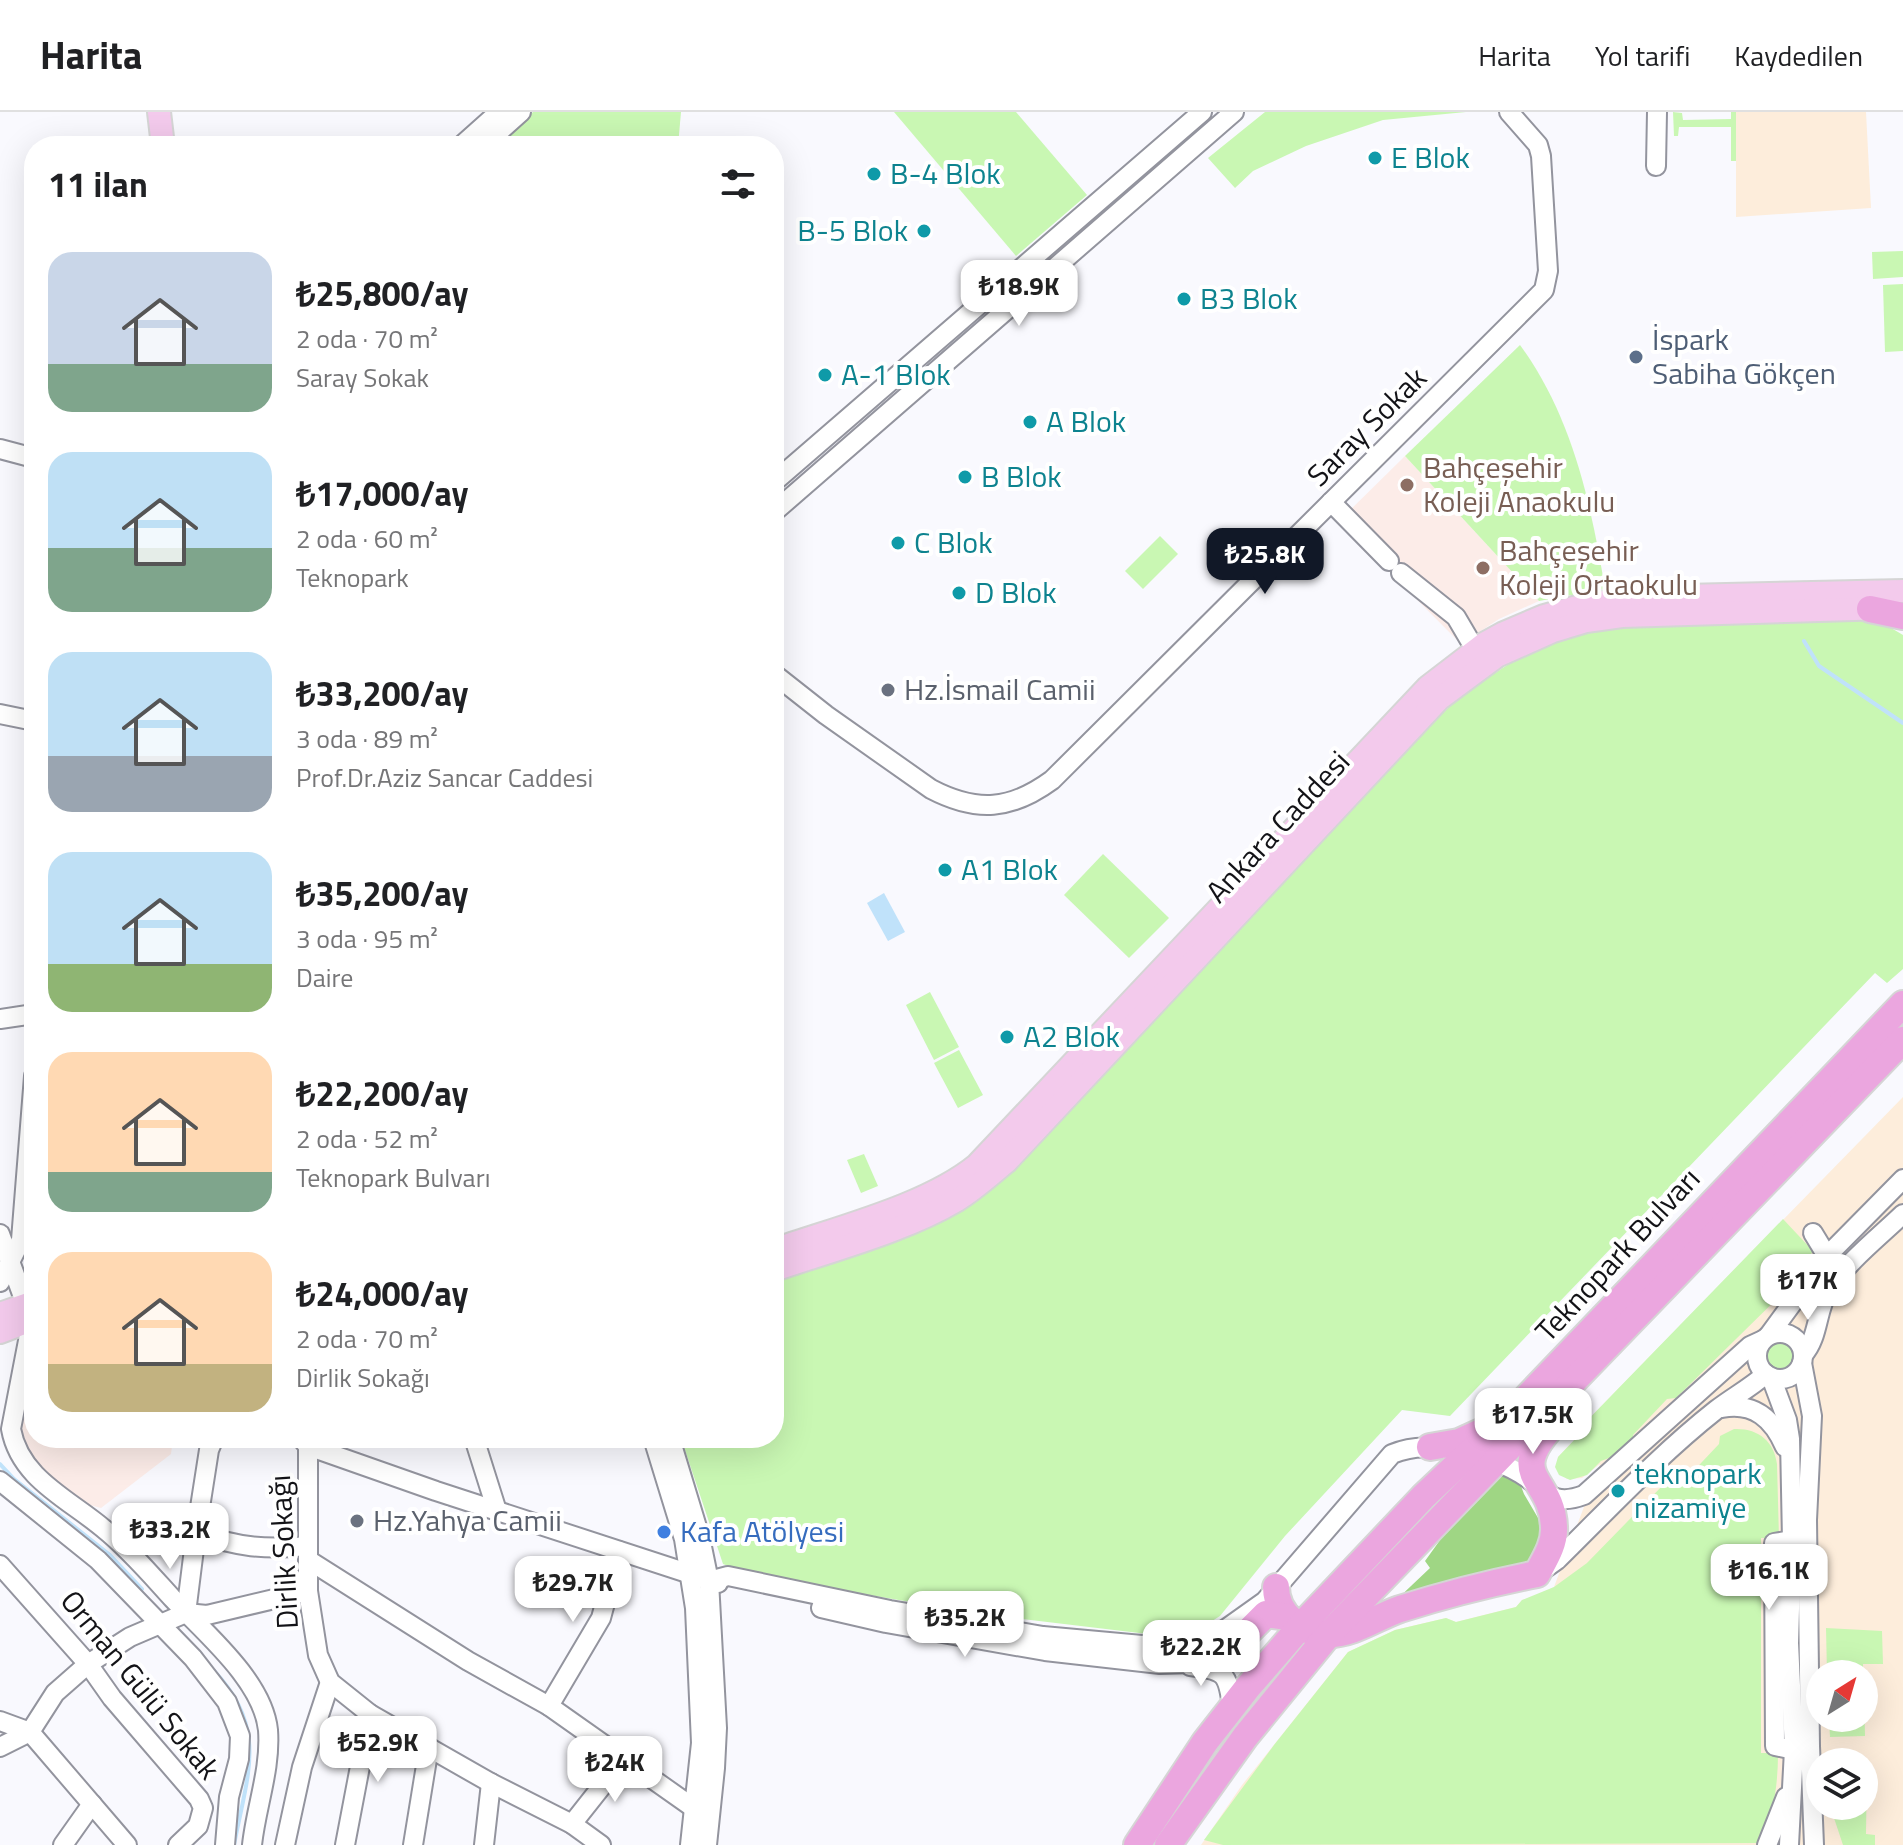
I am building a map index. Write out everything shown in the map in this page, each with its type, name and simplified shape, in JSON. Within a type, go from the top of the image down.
[{"type":"highway","points":[[1870,609],[1903,616]]},
{"type":"highway","name":"Teknopark Bulvarı","points":[[1137,1845],[1184,1771],[1294,1622],[1514,1411],[1903,1004]]},
{"type":"highway","name":"Teknopark Bulvarı","points":[[1168,1845],[1239,1746],[1329,1634],[1903,1040]]},
{"type":"highway","points":[[1221,1652],[1238,1642],[1266,1614],[1329,1634],[1349,1630],[1426,1601],[1537,1574],[1549,1552],[1555,1530],[1550,1508],[1530,1467],[1537,1445],[1731,1237],[1754,1194]]},
{"type":"highway","points":[[1430,1447],[1459,1442],[1476,1435],[1514,1411]]},
{"type":"highway","points":[[1276,1587],[1277,1602],[1294,1622]]},
{"type":"main road","points":[[149,112],[152,136]]},
{"type":"main road","points":[[159,112],[162,136]]},
{"type":"main road","name":"Ankara Caddesi","points":[[784,1246],[898,1206],[957,1181],[977,1165],[1428,687],[1504,633],[1565,609],[1613,600],[1903,591]]},
{"type":"main road","name":"Ankara Caddesi","points":[[784,1266],[938,1210],[973,1190],[1006,1162],[1439,699],[1497,656],[1553,631],[1607,618],[1903,608]]},
{"type":"main road","points":[[0,1314],[24,1312]]},
{"type":"main road","points":[[0,1332],[24,1317]]},
{"type":"street","points":[[472,136],[499,112]]},
{"type":"street","points":[[494,136],[521,112]]},
{"type":"street","points":[[784,473],[1202,112]]},
{"type":"street","points":[[784,503],[1234,112]]},
{"type":"street","name":"Saray Sokak","points":[[784,682],[931,789],[966,803],[982,806],[1010,804],[1052,780],[1544,290],[1548,271],[1541,156],[1538,145],[1509,112]]},
{"type":"street","points":[[1656,166],[1657,112]]},
{"type":"street","points":[[1039,255],[1054,271]]},
{"type":"street","points":[[832,431],[846,448]]},
{"type":"street","points":[[0,449],[24,455]]},
{"type":"street","points":[[1331,502],[1395,567],[1456,617],[1476,651]]},
{"type":"street","points":[[0,714],[24,719]]},
{"type":"street","points":[[0,1019],[24,1015]]},
{"type":"street","points":[[1789,1845],[1794,1750],[1789,1643],[1791,1461],[1787,1420],[1769,1376],[1757,1361],[1757,1353],[1827,1256],[1903,1179]]},
{"type":"street","points":[[0,1282],[21,1240],[24,1202]]},
{"type":"street","points":[[1537,1574],[1557,1560],[1653,1466],[1716,1410],[1769,1376],[1786,1378],[1793,1374],[1810,1346],[1822,1305],[1836,1280],[1903,1214]]},
{"type":"street","points":[[1813,1233],[1827,1256]]},
{"type":"street","points":[[0,1234],[24,1295]]},
{"type":"street","points":[[1044,1644],[1186,1649],[1220,1633],[1265,1601],[1385,1459],[1402,1450],[1430,1447],[1467,1453],[1523,1474],[1542,1492],[1566,1499],[1584,1495],[1738,1356],[1776,1333],[1791,1336],[1801,1348],[1812,1416],[1807,1520],[1810,1748]]},
{"type":"street","points":[[24,1353],[11,1429],[22,1462],[56,1493],[104,1528],[244,1676],[263,1711],[268,1729],[268,1751],[252,1845]]},
{"type":"street","points":[[1716,1410],[1725,1406],[1741,1407],[1766,1416],[1775,1426],[1791,1461]]},
{"type":"street","points":[[186,1613],[210,1448]]},
{"type":"street","name":"Dirlik Sokağı","points":[[304,1448],[308,1591],[318,1655],[330,1682]]},
{"type":"street","points":[[321,1448],[497,1511],[700,1577],[728,1576],[888,1617],[1208,1668],[1224,1675],[1228,1681],[1232,1707]]},
{"type":"street","points":[[477,1448],[497,1511]]},
{"type":"street","points":[[656,1448],[684,1539],[700,1577],[717,1728],[707,1845]]},
{"type":"street","points":[[673,1448],[700,1537],[702,1717],[690,1845]]},
{"type":"street","points":[[0,1481],[98,1560],[203,1670],[221,1693],[240,1736],[239,1759],[229,1797],[225,1845]]},
{"type":"street","points":[[196,1533],[230,1544],[309,1554],[468,1661],[549,1706],[695,1809]]},
{"type":"street","points":[[549,1706],[601,1618],[619,1551]]},
{"type":"street","name":"Orman Gülü Sokak","points":[[0,1565],[88,1664],[112,1698],[199,1799],[203,1808],[198,1826],[178,1845]]},
{"type":"street","points":[[0,1747],[30,1732],[55,1693],[88,1664],[130,1637],[186,1613],[207,1615],[308,1591]]},
{"type":"street","points":[[1176,1664],[1194,1663],[1221,1652]]},
{"type":"street","points":[[285,1845],[302,1767],[330,1682],[370,1714],[491,1783],[572,1824],[601,1845]]},
{"type":"street","points":[[345,1845],[370,1714]]},
{"type":"street","points":[[0,1721],[30,1732],[127,1845]]},
{"type":"street","points":[[413,1845],[429,1747]]},
{"type":"street","points":[[572,1824],[625,1757]]},
{"type":"street","points":[[1767,1845],[1793,1780]]},
{"type":"street","points":[[484,1845],[491,1783]]},
{"type":"street","points":[[63,1845],[92,1804]]},
{"type":"street","points":[[1813,1820],[1814,1845]]},
{"type":"street","points":[[1816,1820],[1826,1845]]},
{"type":"shaded area","points":[[1736,112],[1866,112],[1871,208],[1736,217]]},
{"type":"shaded area","points":[[1405,456],[1539,601],[1499,619],[1461,644],[1339,521]]},
{"type":"shaded area","points":[[1903,1097],[1903,1845],[1201,1845],[1242,1785],[1348,1652],[1395,1630],[1446,1618],[1456,1622],[1516,1607],[1522,1600],[1554,1587],[1600,1464],[1582,1478],[1567,1479],[1557,1471],[1558,1457],[1579,1435],[1577,1431]]},
{"type":"shaded area","points":[[24,1393],[24,1448],[172,1448],[171,1454],[101,1508],[82,1503],[12,1444]]},
{"type":"green space","points":[[533,112],[681,112],[679,136],[508,136]]},
{"type":"green space","points":[[894,112],[1016,112],[1087,195],[1016,256]]},
{"type":"green space","points":[[1265,112],[1466,112],[1383,120],[1306,146],[1253,171],[1235,188],[1208,158]]},
{"type":"green space","points":[[1673,112],[1682,113],[1683,120],[1731,119],[1731,112],[1736,112],[1736,161],[1731,161],[1731,127],[1679,127],[1678,136],[1674,136]]},
{"type":"green space","points":[[1903,251],[1903,277],[1873,279],[1872,252]]},
{"type":"green space","points":[[1903,284],[1903,351],[1885,352],[1883,285]]},
{"type":"green space","points":[[1520,345],[1553,401],[1577,461],[1605,589],[1539,601],[1405,456]]},
{"type":"green space","points":[[1160,536],[1178,554],[1143,589],[1125,571]]},
{"type":"green space","points":[[1876,619],[1903,635],[1903,969],[1887,983],[1875,973],[1450,1416],[1402,1410],[1285,1536],[1220,1616],[1201,1628],[1156,1635],[981,1614],[752,1575],[723,1564],[684,1448],[784,1448],[784,1272],[964,1205],[1448,708],[1469,690],[1515,660],[1561,639],[1613,627]]},
{"type":"green space","points":[[1103,854],[1169,918],[1129,958],[1064,895]]},
{"type":"green space","points":[[930,992],[959,1047],[934,1060],[906,1005]]},
{"type":"green space","points":[[959,1050],[983,1095],[958,1108],[934,1063]]},
{"type":"green space","points":[[864,1154],[878,1186],[861,1193],[847,1160]]},
{"type":"green space","points":[[1783,1219],[1813,1251],[1789,1287],[1676,1398],[1667,1399],[1633,1435],[1633,1449],[1601,1461],[1587,1475],[1570,1480],[1559,1475],[1555,1467],[1558,1457],[1579,1435],[1577,1431]]},
{"type":"green space","points":[[1780,1342],[1790,1346],[1794,1356],[1790,1366],[1780,1370],[1770,1366],[1766,1356],[1770,1346]]},
{"type":"green space","points":[[1734,1429],[1750,1431],[1763,1438],[1772,1449],[1777,1464],[1779,1538],[1761,1538],[1761,1753],[1778,1753],[1778,1765],[1772,1811],[1759,1843],[1223,1845],[1204,1840],[1348,1652],[1395,1630],[1446,1618],[1456,1622],[1516,1607],[1522,1600],[1554,1587],[1587,1563],[1666,1482],[1685,1480],[1719,1444],[1720,1436]]},
{"type":"green space","points":[[1513,1465],[1524,1494],[1541,1523],[1534,1561],[1392,1604],[1430,1568],[1425,1561],[1443,1536]]},
{"type":"green space","points":[[1826,1628],[1882,1631],[1883,1664],[1878,1664],[1878,1660],[1827,1660]]},
{"type":"green space","points":[[1830,1732],[1865,1732],[1865,1736],[1830,1737]]},
{"type":"green space","points":[[1835,1820],[1866,1820],[1866,1834],[1875,1835],[1875,1845],[1843,1845]]},
{"type":"water","points":[[884,893],[905,932],[888,941],[867,903]]},
{"type":"waterway","points":[[1804,641],[1819,666],[1903,723]]},
{"type":"waterway","points":[[0,1464],[14,1479],[110,1555],[142,1589]]},
{"type":"waterway","points":[[214,1671],[231,1692],[248,1733],[248,1774],[234,1845]]},
{"type":"place","name":"E Blok","points":[[1375,158]]},
{"type":"place","name":"B-4 Blok","points":[[874,174]]},
{"type":"place","name":"B-5 Blok","points":[[924,231]]},
{"type":"place","name":"B3 Blok","points":[[1184,299]]},
{"type":"place","name":"İspark Sabiha Gökçen","points":[[1636,357]]},
{"type":"place","name":"A-1 Blok","points":[[825,375]]},
{"type":"place","name":"A Blok","points":[[1030,422]]},
{"type":"place","name":"B Blok","points":[[965,477]]},
{"type":"place","name":"Bahçeşehir Koleji Anaokulu","points":[[1407,485]]},
{"type":"place","name":"C Blok","points":[[898,543]]},
{"type":"place","name":"Bahçeşehir Koleji Ortaokulu","points":[[1483,568]]},
{"type":"place","name":"D Blok","points":[[959,593]]},
{"type":"place","name":"Hz.İsmail Camii","points":[[888,690]]},
{"type":"place","name":"A1 Blok","points":[[945,870]]},
{"type":"place","name":"A2 Blok","points":[[1007,1037]]},
{"type":"place","name":"teknopark nizamiye","points":[[1618,1491]]},
{"type":"place","name":"Hz.Yahya Camii","points":[[357,1521]]},
{"type":"place","name":"Kafa Atölyesi","points":[[664,1532]]}]
